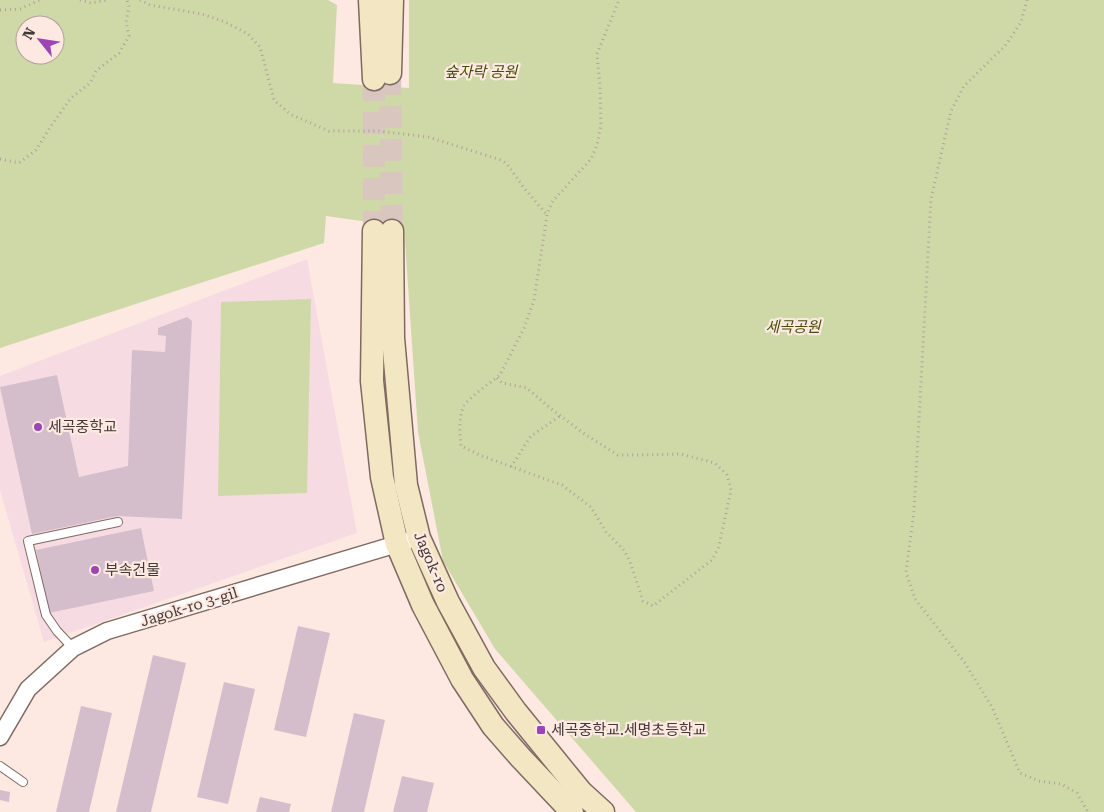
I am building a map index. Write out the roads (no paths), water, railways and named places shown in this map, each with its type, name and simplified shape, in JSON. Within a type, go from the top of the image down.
[{"type":"main road","points":[[370,0],[382,76],[392,0]]},
{"type":"main road","name":"Jagok-ro","points":[[572,812],[494,726],[462,679],[423,605],[397,544],[382,477],[372,381],[383,231],[406,486],[418,538],[448,602],[484,668],[521,719],[581,792],[603,812]]},
{"type":"street","name":"Jagok-ro 3-gil","points":[[0,737],[28,689],[73,648],[107,631],[418,538]]},
{"type":"lane","points":[[73,648],[57,631],[46,615],[28,541],[118,522]]},
{"type":"lane","points":[[0,766],[23,782]]},
{"type":"tunnel","points":[[390,73],[392,231]]},
{"type":"tunnel","points":[[374,79],[374,231]]},
{"type":"place","name":"세곡중학교","points":[[38,427]]},
{"type":"place","name":"부속건물","points":[[95,570]]},
{"type":"place","name":"세곡중학교.세명초등학교","points":[[541,730]]},
{"type":"park label","name":"숲자락 공원","points":[[481,72]]},
{"type":"park label","name":"세곡공원","points":[[793,327]]}]
